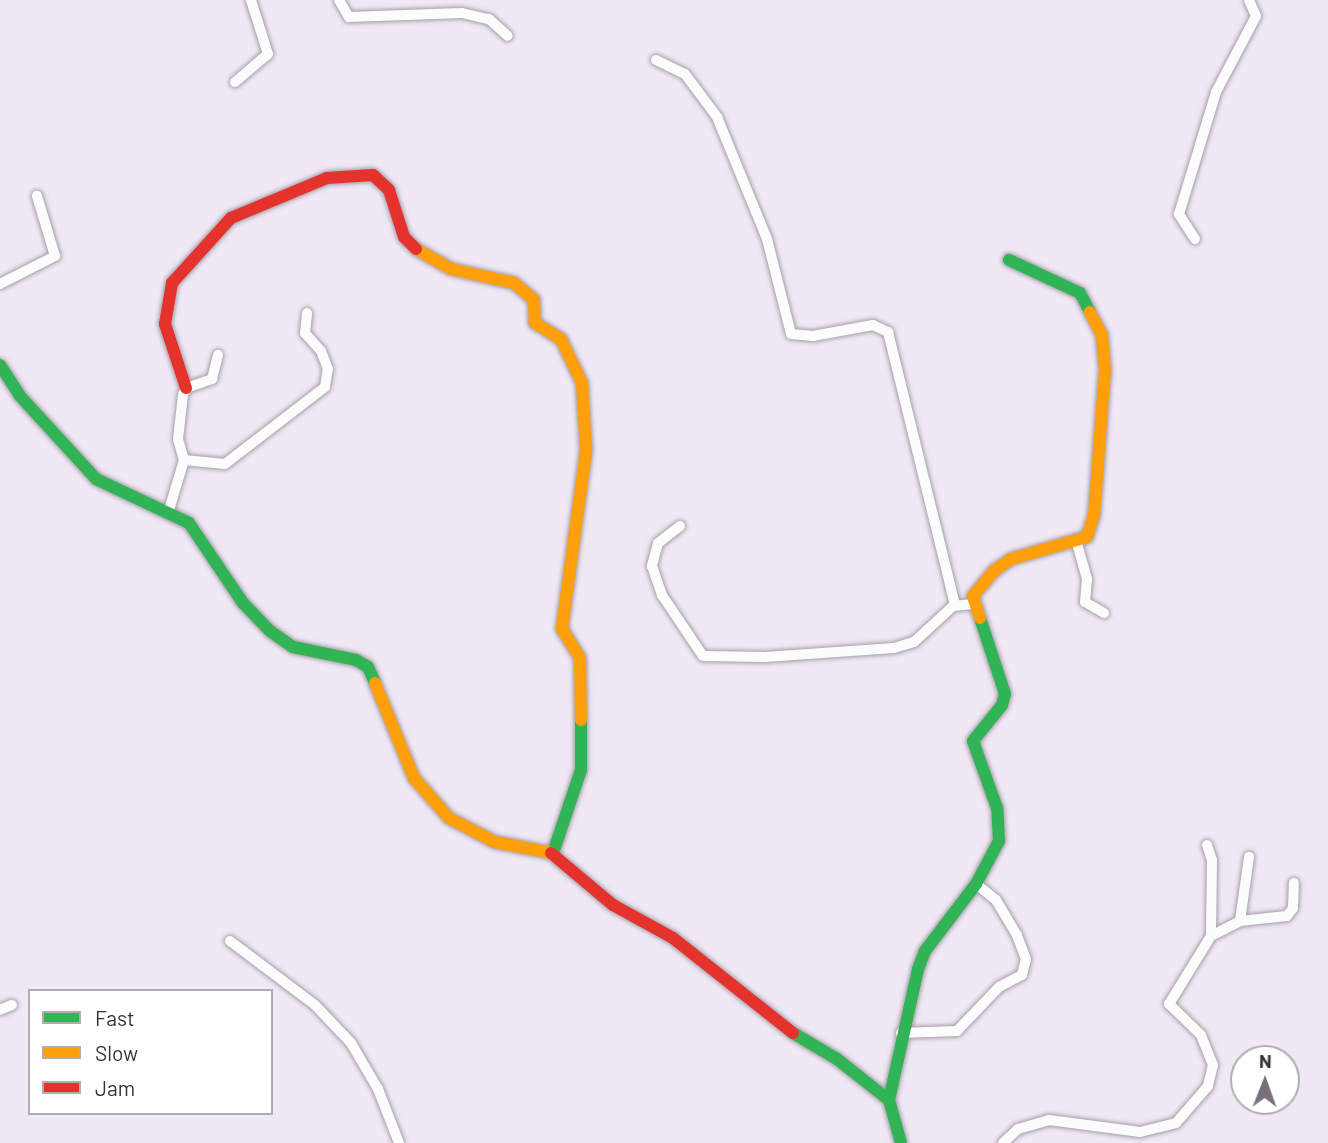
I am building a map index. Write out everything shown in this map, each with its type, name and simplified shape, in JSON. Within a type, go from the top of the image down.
[{"type":"street","points":[[235,82],[268,54],[251,0]]},
{"type":"street","points":[[339,0],[349,17],[470,14],[489,19],[508,36]]},
{"type":"street","points":[[1195,239],[1179,214],[1216,92],[1256,16],[1249,0]]},
{"type":"street","points":[[656,60],[685,74],[717,117],[767,239],[791,334],[813,336],[873,325],[888,332],[955,605]]},
{"type":"street","points":[[169,510],[184,460],[178,439],[186,388],[164,324],[172,283],[231,218],[327,178],[373,175],[388,190],[404,237],[414,248],[451,269],[514,283],[534,300],[536,323],[561,339],[582,383],[586,404],[586,451],[562,629],[580,658],[581,770],[553,853]]},
{"type":"street","points":[[0,284],[55,256],[37,196]]},
{"type":"street","points":[[901,1143],[889,1100],[901,1033],[925,951],[976,884],[996,851],[1001,830],[973,741],[1002,705],[1005,694],[973,604],[984,581],[1011,559],[1087,537],[1094,516],[1105,370],[1102,335],[1080,293],[1009,260]]},
{"type":"street","points":[[184,460],[225,464],[326,387],[328,369],[321,351],[305,333],[307,313]]},
{"type":"street","points":[[186,388],[212,379],[218,355]]},
{"type":"street","points":[[0,365],[20,396],[96,479],[169,510],[197,531],[243,603],[270,631],[293,647],[356,660],[368,667],[414,778],[449,818],[495,842],[553,853],[613,905],[673,938],[780,1025],[836,1059],[889,1100]]},
{"type":"street","points":[[680,526],[658,543],[652,566],[662,595],[703,656],[776,656],[894,648],[914,642],[955,605],[973,604]]},
{"type":"street","points":[[1076,540],[1087,579],[1085,602],[1104,613]]},
{"type":"street","points":[[1003,1143],[1018,1129],[1049,1120],[1140,1132],[1176,1123],[1208,1086],[1213,1065],[1201,1035],[1169,1004],[1211,936],[1212,860],[1207,845]]},
{"type":"street","points":[[1240,921],[1249,858]]},
{"type":"street","points":[[1211,936],[1240,921],[1287,916],[1293,908],[1294,883]]},
{"type":"street","points":[[901,1033],[957,1031],[999,987],[1022,975],[1026,959],[1017,935],[996,900],[976,884]]},
{"type":"street","points":[[230,941],[315,1006],[351,1043],[378,1089],[399,1143]]},
{"type":"street","points":[[0,1010],[12,1005]]},
{"type":"traffic: fast","points":[[1009,260],[1080,293],[1090,312]]},
{"type":"traffic: fast","points":[[0,365],[20,396],[96,479],[189,523],[243,603],[270,631],[293,647],[356,660],[368,667],[375,683]]},
{"type":"traffic: fast","points":[[901,1143],[889,1100],[918,969],[925,951],[976,884],[999,841],[997,808],[973,741],[1002,705],[1005,694],[980,618]]},
{"type":"traffic: fast","points":[[553,853],[581,770],[581,720]]},
{"type":"traffic: fast","points":[[793,1033],[837,1059],[889,1100]]},
{"type":"traffic: slow","points":[[416,249],[451,269],[514,283],[534,300],[535,323],[561,339],[582,383],[586,451],[562,629],[580,658],[581,720]]},
{"type":"traffic: slow","points":[[980,618],[973,596],[994,571],[1011,559],[1087,537],[1094,516],[1105,370],[1102,335],[1090,312]]},
{"type":"traffic: slow","points":[[375,683],[414,778],[449,818],[495,842],[551,853]]},
{"type":"traffic: jam","points":[[186,388],[165,324],[172,283],[231,218],[327,178],[373,175],[389,190],[404,237],[416,249]]},
{"type":"traffic: jam","points":[[551,853],[613,905],[673,938],[793,1033]]}]
